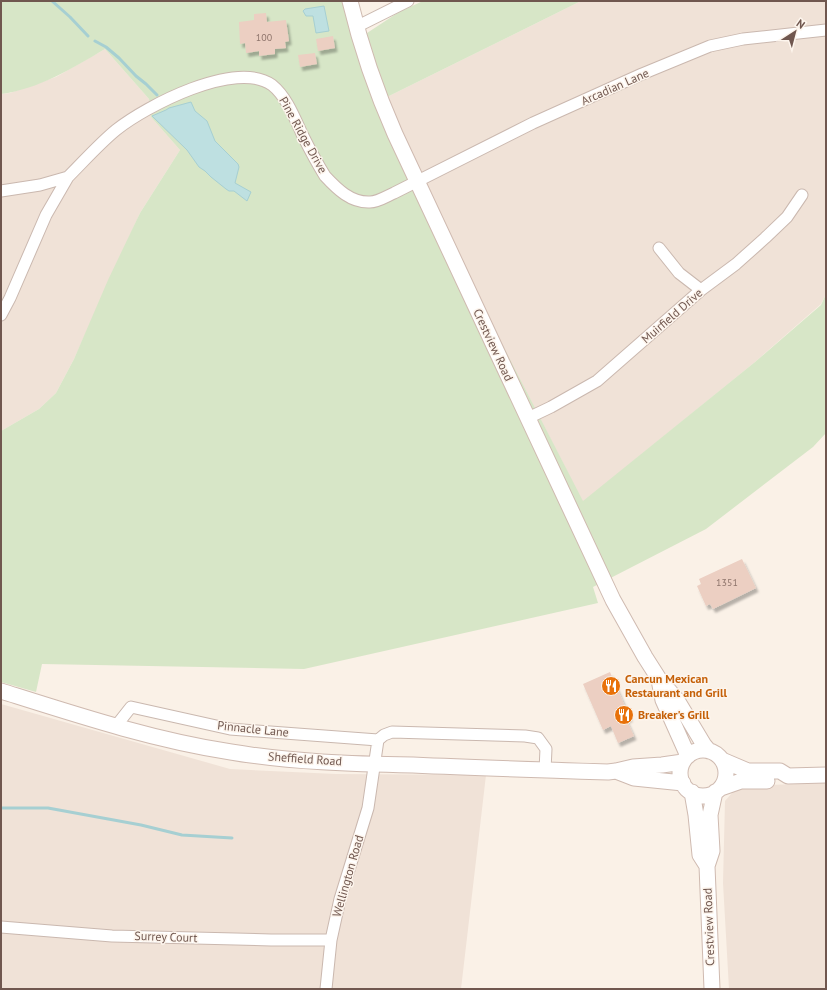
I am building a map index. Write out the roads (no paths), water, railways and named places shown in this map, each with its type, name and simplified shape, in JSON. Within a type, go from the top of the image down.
[{"type":"street","name":"Crestview Road","points":[[350,1],[369,70],[382,106],[416,182],[613,600],[659,679],[677,700],[704,745],[716,755]]},
{"type":"street","points":[[356,27],[408,1]]},
{"type":"street","name":"Arcadian Lane","points":[[416,182],[533,123],[642,74],[710,46],[743,39],[826,30]]},
{"type":"street","name":"Pine Ridge Drive","points":[[1,315],[10,298],[46,215],[68,177],[116,130],[142,112],[195,87],[221,80],[242,78],[263,80],[277,90],[283,97],[325,176],[345,195],[357,201],[371,202],[416,182]]},
{"type":"street","name":"Pine Ridge Drive","points":[[1,191],[40,185],[68,177]]},
{"type":"street","name":"Muirfield Drive","points":[[528,418],[597,381],[701,290],[736,264],[765,238],[787,217],[802,195]]},
{"type":"street","points":[[659,248],[679,273],[701,290]]},
{"type":"street","name":"Crestview Road","points":[[659,679],[663,700],[686,759]]},
{"type":"street","name":"Sheffield Road","points":[[1,692],[116,726],[193,746],[232,753],[288,759],[375,764],[616,771],[633,767],[662,765],[686,759]]},
{"type":"street","name":"Pinnacle Lane","points":[[116,726],[132,707],[230,729],[378,740],[384,735],[392,732],[525,736],[538,738],[546,749],[545,770]]},
{"type":"street","points":[[375,764],[378,740]]},
{"type":"street","points":[[788,776],[782,782],[741,781],[708,795],[701,796],[688,788],[681,776],[681,769],[686,759],[694,752],[702,750],[716,755],[748,771],[780,772],[788,776],[826,775]]},
{"type":"street","points":[[716,755],[725,766],[726,774],[725,781],[718,790]]},
{"type":"street","name":"Wellington Road","points":[[326,989],[331,940],[340,899],[368,808],[375,764]]},
{"type":"street","name":"Sheffield Road","points":[[616,771],[634,778],[688,788]]},
{"type":"street","name":"Crestview Road","points":[[688,788],[696,815],[700,855],[707,866]]},
{"type":"street","name":"Crestview Road","points":[[712,989],[707,866],[712,851],[710,815],[718,790]]},
{"type":"street","name":"Surrey Court","points":[[1,927],[112,936],[331,940]]},
{"type":"water","points":[[324,6],[329,31],[316,33],[313,16],[306,16],[303,11],[305,9]]},
{"type":"water","points":[[191,102],[195,111],[207,121],[215,141],[238,164],[239,167],[235,183],[251,192],[247,201],[234,191],[229,191],[226,189],[199,167],[187,150],[152,116],[169,108]]},
{"type":"waterway","points":[[52,1],[88,36]]},
{"type":"waterway","points":[[95,41],[106,47],[119,58],[157,95]]},
{"type":"waterway","points":[[1,808],[48,808],[141,825],[182,835],[232,838]]},
{"type":"place","name":"Cancun Mexican Restaurant and Grill","points":[[611,686]]},
{"type":"place","name":"Breaker's Grill","points":[[624,715]]}]
